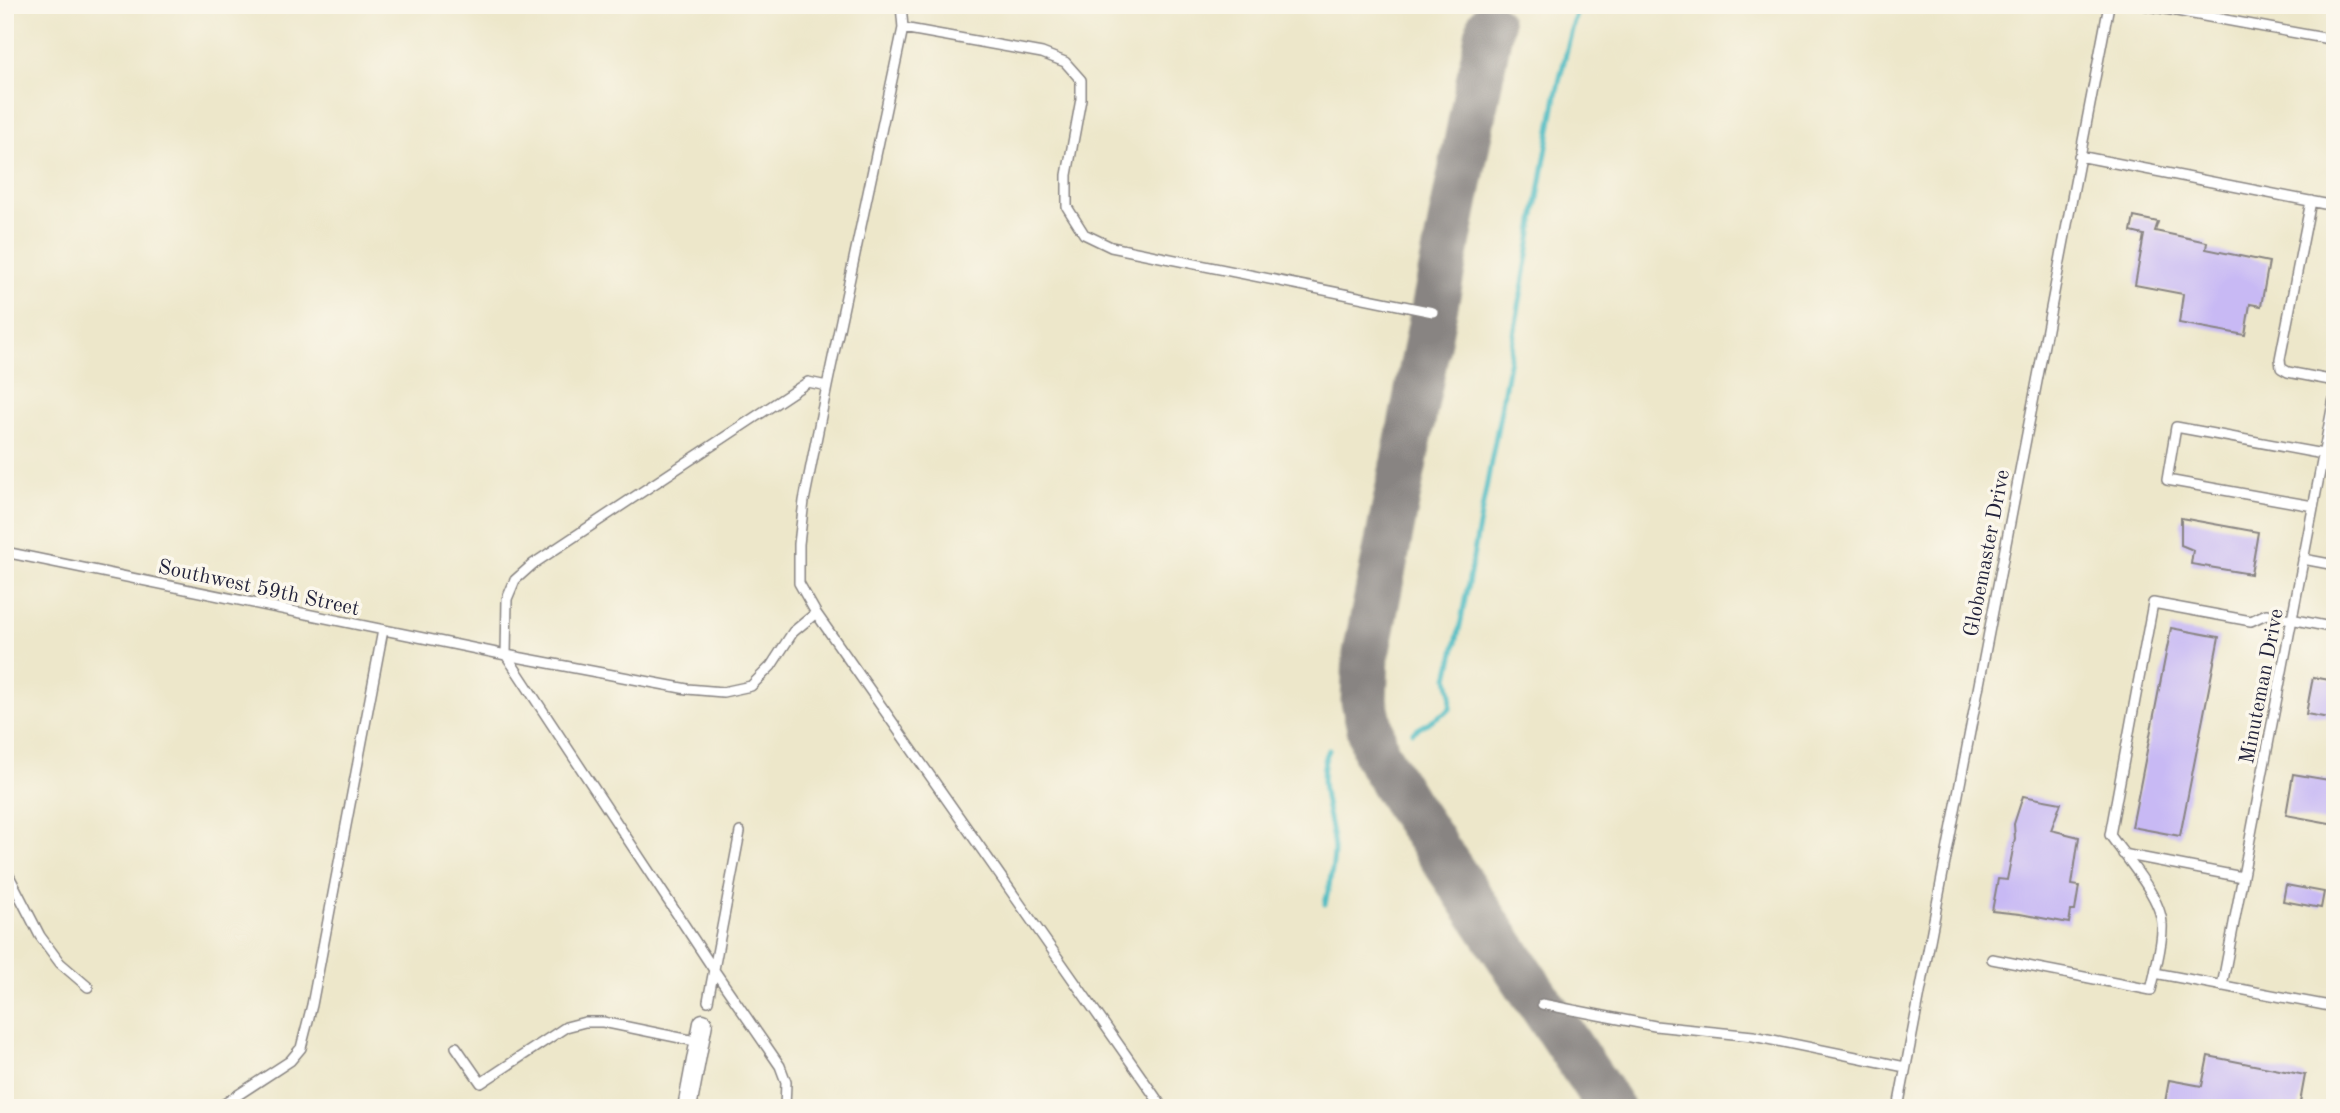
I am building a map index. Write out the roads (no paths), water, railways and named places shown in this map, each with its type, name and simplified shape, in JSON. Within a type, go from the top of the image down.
[{"type":"street","points":[[687,1108],[703,1023]]},
{"type":"lane","points":[[901,5],[903,28],[804,501],[799,544],[799,583],[816,612],[1163,1108]]},
{"type":"lane","name":"Globemaster Drive","points":[[1898,1108],[2109,5]]},
{"type":"lane","points":[[2144,5],[2335,40]]},
{"type":"lane","points":[[903,28],[1042,53],[1065,62],[1081,80],[1081,99],[1067,175],[1067,207],[1084,234],[1111,247],[1433,312]]},
{"type":"lane","points":[[2078,156],[2335,205]]},
{"type":"lane","points":[[2311,201],[2280,359],[2281,368],[2288,372],[2335,381]]},
{"type":"lane","points":[[785,1108],[786,1082],[780,1066],[506,655],[508,599],[515,580],[533,564],[808,382],[827,386]]},
{"type":"lane","name":"Minuteman Drive","points":[[2222,986],[2335,393]]},
{"type":"lane","points":[[2313,506],[2167,480],[2176,427],[2323,454]]},
{"type":"lane","name":"Southwest 59th Street","points":[[5,552],[506,655],[687,689],[723,692],[751,686],[771,666],[793,632],[816,612]]},
{"type":"lane","points":[[2303,559],[2335,565]]},
{"type":"lane","points":[[1992,959],[2151,990],[2161,941],[2162,922],[2158,906],[2110,835],[2153,603],[2251,621],[2266,614],[2335,628]]},
{"type":"lane","points":[[218,1108],[290,1061],[301,1048],[312,1005],[383,630]]},
{"type":"lane","points":[[708,1001],[740,832]]},
{"type":"lane","points":[[2123,854],[2242,877]]},
{"type":"lane","points":[[5,868],[40,936],[60,963],[88,987]]},
{"type":"lane","points":[[2155,973],[2335,1007]]},
{"type":"lane","points":[[1542,1004],[1665,1027],[1753,1037],[1906,1067]]},
{"type":"lane","points":[[456,1047],[481,1083],[566,1027],[585,1022],[603,1022],[700,1042]]},
{"type":"waterway","points":[[1413,732],[1450,709],[1448,678],[1499,420],[1557,90],[1578,5]]},
{"type":"waterway","points":[[1325,904],[1334,849],[1323,786],[1323,773],[1329,750]]}]
